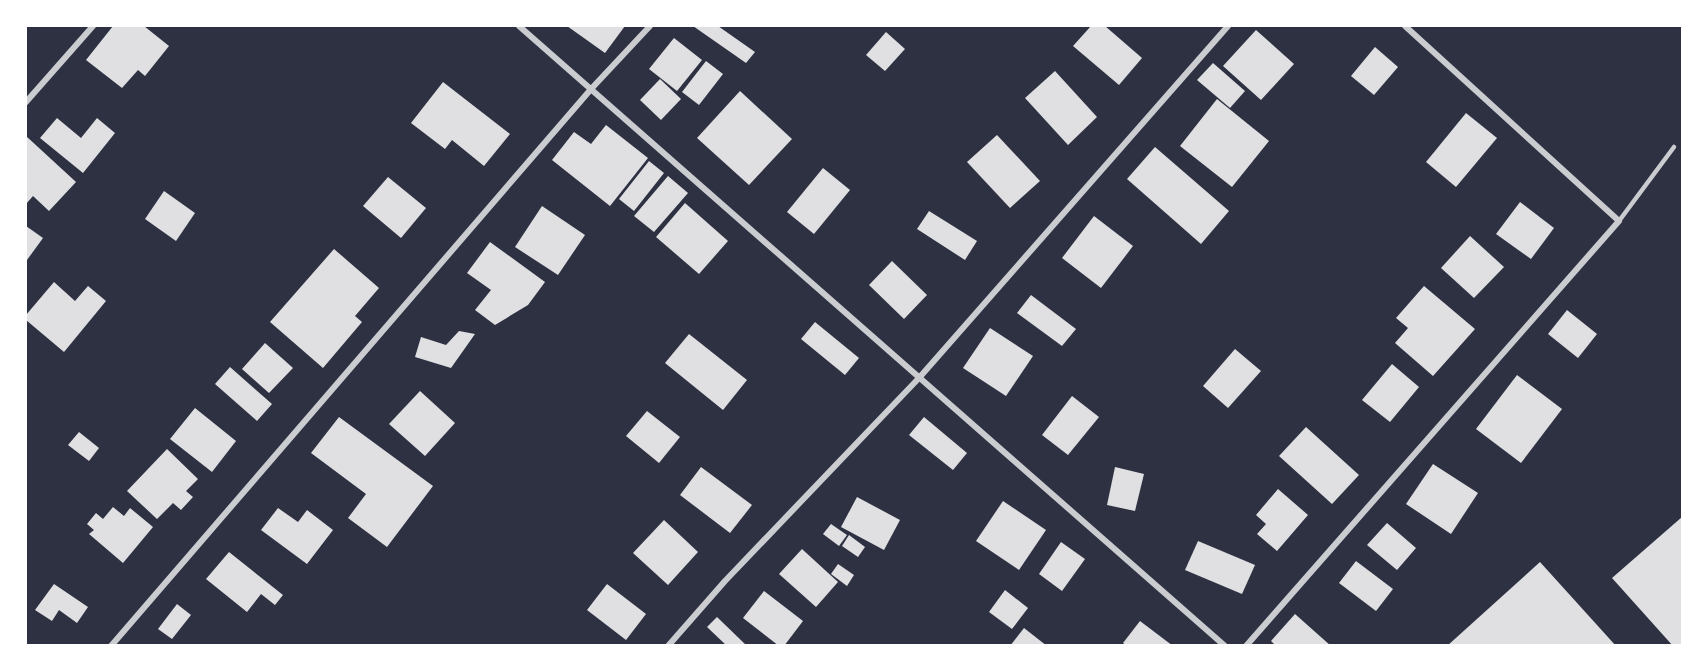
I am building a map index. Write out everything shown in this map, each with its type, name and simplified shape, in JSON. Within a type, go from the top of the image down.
[{"type":"street","points":[[26,102],[93,26]]},
{"type":"street","points":[[519,26],[1225,645]]},
{"type":"street","points":[[111,645],[592,88],[650,26]]},
{"type":"street","points":[[668,645],[725,581],[919,378],[1228,26]]},
{"type":"street","points":[[1246,645],[1619,221],[1405,26]]},
{"type":"lane","points":[[1619,221],[1674,147]]},
{"type":"building","points":[[113,26],[144,26],[169,46],[145,76],[138,70],[122,88],[86,60]]},
{"type":"building","points":[[567,26],[625,26],[605,53]]},
{"type":"building","points":[[693,26],[718,26],[755,52],[746,63]]},
{"type":"building","points":[[1091,26],[1105,26],[1142,58],[1119,85],[1073,46]]},
{"type":"building","points":[[1256,30],[1294,64],[1261,100],[1223,66]]},
{"type":"building","points":[[886,32],[905,49],[885,71],[866,55]]},
{"type":"building","points":[[674,38],[702,60],[677,91],[649,69]]},
{"type":"building","points":[[1375,47],[1398,67],[1374,95],[1351,76]]},
{"type":"building","points":[[706,61],[723,74],[699,105],[682,92]]},
{"type":"building","points":[[1213,63],[1245,91],[1230,108],[1197,80]]},
{"type":"building","points":[[1055,71],[1097,117],[1068,145],[1025,98]]},
{"type":"building","points":[[660,79],[681,99],[661,120],[640,100]]},
{"type":"building","points":[[443,82],[510,134],[484,166],[452,140],[445,149],[411,123]]},
{"type":"building","points":[[740,91],[792,139],[749,185],[697,138]]},
{"type":"building","points":[[1217,99],[1269,141],[1232,187],[1180,146]]},
{"type":"building","points":[[1466,113],[1497,138],[1456,187],[1426,162]]},
{"type":"building","points":[[57,118],[81,138],[97,118],[115,133],[83,173],[40,138]]},
{"type":"building","points":[[606,125],[648,158],[610,206],[552,160],[574,132],[591,144]]},
{"type":"building","points":[[997,135],[1040,181],[1010,208],[967,162]]},
{"type":"building","points":[[26,136],[76,182],[49,211],[33,196],[26,204]]},
{"type":"building","points":[[1155,147],[1229,211],[1201,244],[1127,179]]},
{"type":"building","points":[[649,161],[664,173],[634,211],[619,199]]},
{"type":"building","points":[[823,168],[850,190],[814,234],[787,212]]},
{"type":"building","points":[[668,176],[688,193],[654,232],[634,216]]},
{"type":"building","points":[[388,177],[426,208],[401,238],[363,206]]},
{"type":"building","points":[[164,191],[195,213],[176,241],[145,219]]},
{"type":"building","points":[[1520,202],[1554,228],[1531,259],[1496,234]]},
{"type":"building","points":[[685,203],[728,241],[699,274],[656,237]]},
{"type":"building","points":[[542,206],[585,235],[558,275],[515,247]]},
{"type":"building","points":[[929,211],[977,241],[965,260],[917,229]]},
{"type":"building","points":[[1094,216],[1133,246],[1101,288],[1062,258]]},
{"type":"building","points":[[26,226],[43,238],[27,260],[26,259]]},
{"type":"building","points":[[1470,236],[1504,267],[1474,298],[1441,268]]},
{"type":"building","points":[[490,242],[545,282],[528,305],[495,325],[475,310],[491,290],[467,273]]},
{"type":"building","points":[[334,249],[379,288],[355,316],[362,322],[323,368],[270,322]]},
{"type":"building","points":[[892,261],[927,295],[904,319],[869,285]]},
{"type":"building","points":[[54,282],[75,301],[88,286],[106,301],[64,352],[26,320],[26,315]]},
{"type":"building","points":[[1424,286],[1475,329],[1433,376],[1395,343],[1408,328],[1396,318]]},
{"type":"building","points":[[1031,295],[1076,329],[1062,346],[1017,313]]},
{"type":"building","points":[[1567,310],[1597,334],[1578,358],[1548,334]]},
{"type":"building","points":[[815,322],[859,358],[845,375],[801,339]]},
{"type":"building","points":[[990,328],[1033,356],[1006,396],[963,368]]},
{"type":"building","points":[[459,331],[475,334],[451,368],[415,357],[421,337],[446,345]]},
{"type":"building","points":[[689,334],[747,380],[723,410],[665,363]]},
{"type":"building","points":[[265,343],[293,368],[269,393],[242,369]]},
{"type":"building","points":[[1235,349],[1261,371],[1228,408],[1203,386]]},
{"type":"building","points":[[1392,364],[1419,387],[1390,422],[1362,400]]},
{"type":"building","points":[[230,367],[272,404],[257,421],[215,384]]},
{"type":"building","points":[[1517,375],[1562,409],[1521,463],[1476,429]]},
{"type":"building","points":[[420,391],[455,423],[425,456],[389,424]]},
{"type":"building","points":[[1072,396],[1099,417],[1068,455],[1042,435]]},
{"type":"building","points":[[195,408],[236,441],[212,472],[170,439]]},
{"type":"building","points":[[647,411],[680,437],[659,463],[626,436]]},
{"type":"building","points":[[339,417],[433,486],[387,547],[348,518],[366,494],[311,453]]},
{"type":"building","points":[[924,417],[967,453],[953,470],[909,435]]},
{"type":"building","points":[[1306,427],[1359,475],[1332,504],[1279,456]]},
{"type":"building","points":[[79,432],[99,448],[89,461],[68,445]]},
{"type":"building","points":[[167,449],[198,479],[186,491],[193,497],[181,510],[173,503],[157,519],[127,491]]},
{"type":"building","points":[[1433,464],[1478,493],[1451,534],[1406,504]]},
{"type":"building","points":[[701,467],[752,505],[730,533],[680,495]]},
{"type":"building","points":[[1115,467],[1144,474],[1135,511],[1107,505]]},
{"type":"building","points":[[1278,489],[1308,515],[1277,551],[1257,534],[1266,524],[1256,515]]},
{"type":"building","points":[[857,497],[900,520],[884,550],[841,527]]},
{"type":"building","points":[[1003,501],[1046,530],[1019,570],[976,541]]},
{"type":"building","points":[[113,507],[124,516],[130,508],[153,527],[123,563],[89,534],[94,530],[87,524],[96,513],[103,519]]},
{"type":"building","points":[[278,508],[298,522],[307,510],[333,530],[307,564],[261,530]]},
{"type":"building","points":[[1682,517],[1682,646],[1673,646],[1612,578]]},
{"type":"building","points":[[664,520],[698,552],[668,585],[633,553]]},
{"type":"building","points":[[1387,523],[1416,548],[1397,570],[1367,545]]},
{"type":"building","points":[[831,524],[847,535],[839,546],[823,534]]},
{"type":"building","points":[[849,535],[865,547],[858,557],[842,546]]},
{"type":"building","points":[[1198,541],[1255,565],[1242,594],[1185,570]]},
{"type":"building","points":[[1061,542],[1085,559],[1062,591],[1039,574]]},
{"type":"building","points":[[802,549],[838,582],[816,607],[779,574]]},
{"type":"building","points":[[229,552],[283,595],[275,605],[261,594],[247,612],[206,579]]},
{"type":"building","points":[[1356,561],[1393,589],[1376,611],[1339,583]]},
{"type":"building","points":[[1540,562],[1616,646],[1447,646]]},
{"type":"building","points":[[838,564],[854,575],[847,586],[831,574]]},
{"type":"building","points":[[54,584],[88,607],[77,623],[59,610],[52,621],[35,610]]},
{"type":"building","points":[[607,584],[646,614],[626,640],[587,610]]},
{"type":"building","points":[[1005,590],[1028,608],[1012,629],[989,612]]},
{"type":"building","points":[[764,591],[803,621],[784,646],[779,646],[743,618]]},
{"type":"building","points":[[177,604],[191,615],[172,639],[158,629]]},
{"type":"building","points":[[1295,614],[1331,646],[1276,646],[1271,641]]},
{"type":"building","points":[[717,617],[747,646],[727,646],[707,627]]},
{"type":"building","points":[[1140,621],[1173,646],[1127,646],[1123,643]]},
{"type":"building","points":[[1024,628],[1047,646],[1010,646]]}]
